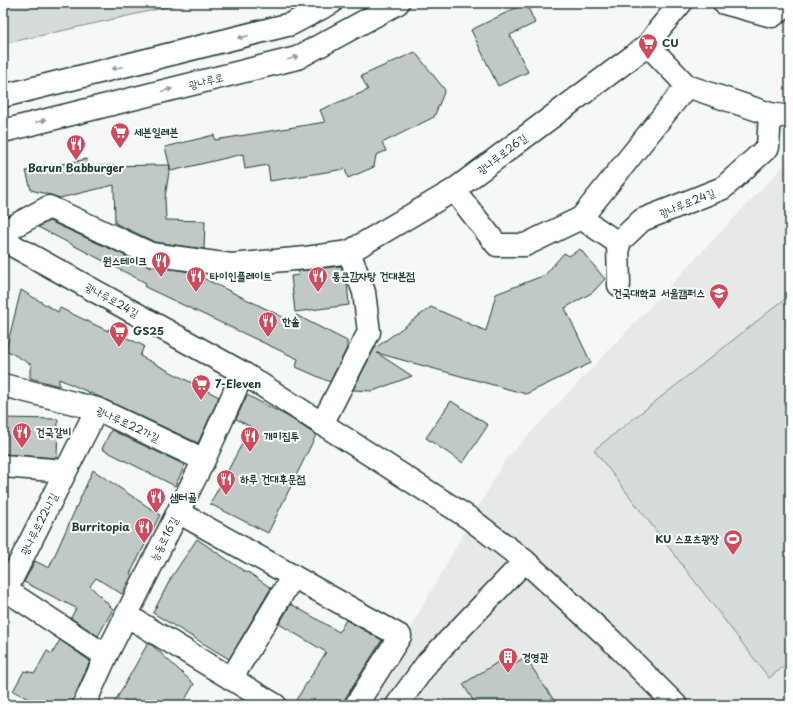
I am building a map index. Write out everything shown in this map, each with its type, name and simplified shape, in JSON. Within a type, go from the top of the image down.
[{"type":"street","points":[[3,96],[292,24],[331,3]]},
{"type":"street","name":"광나루로","points":[[3,131],[297,58],[398,3]]},
{"type":"street","name":"광나루로26길","points":[[349,252],[454,190],[648,45],[681,3]]},
{"type":"street","points":[[724,3],[772,16],[790,4]]},
{"type":"street","points":[[648,45],[687,86],[780,116]]},
{"type":"street","points":[[454,190],[497,245],[525,245],[581,218],[687,86]]},
{"type":"street","name":"광나루로24길","points":[[618,243],[642,220],[723,188],[768,147],[780,116]]},
{"type":"street","points":[[3,232],[49,207],[151,254],[231,265],[306,258],[349,252],[364,292],[368,332],[322,424]]},
{"type":"street","points":[[581,218],[618,243],[619,285]]},
{"type":"street","name":"광나루로24길","points":[[3,240],[243,373],[469,518],[525,561],[612,642],[676,705]]},
{"type":"street","name":"능동로16길","points":[[84,705],[126,615],[204,460],[243,373]]},
{"type":"street","name":"광나루로22가길","points":[[3,385],[97,409],[204,460]]},
{"type":"street","points":[[3,466],[65,471],[97,409]]},
{"type":"street","name":"광나루로22나길","points":[[65,471],[6,590],[106,656]]},
{"type":"street","points":[[178,512],[400,636],[356,705]]},
{"type":"street","points":[[397,705],[428,662],[525,561]]},
{"type":"street","points":[[231,679],[293,576]]},
{"type":"street","points":[[126,615],[275,705]]},
{"type":"shaded area","points":[[3,3],[185,3],[3,44]]},
{"type":"shaded area","name":"건국대학교 서울캠퍼스","points":[[790,159],[790,705],[367,705],[505,460]]},
{"type":"shaded area","name":"KU 스포츠광장","points":[[790,295],[790,662],[769,678],[594,450]]},
{"type":"building","points":[[526,3],[535,23],[510,35],[528,72],[498,86],[471,30]]},
{"type":"building","points":[[415,52],[445,90],[434,117],[382,143],[386,151],[376,155],[374,167],[348,178],[345,169],[270,181],[268,165],[245,169],[243,154],[171,171],[165,147],[214,135],[215,140],[325,122],[320,110],[368,90],[361,76]]},
{"type":"building","points":[[87,159],[88,166],[170,165],[165,198],[166,220],[205,221],[204,249],[155,242],[115,223],[114,185],[60,198],[31,190],[26,171]]},
{"type":"building","points":[[49,221],[146,265],[203,274],[203,278],[297,324],[296,315],[347,341],[347,348],[330,382],[296,367],[298,359],[145,287],[146,283],[38,227]]},
{"type":"building","points":[[580,249],[605,279],[593,292],[565,308],[591,363],[526,394],[377,353],[412,376],[373,391],[353,390],[374,349],[431,307],[486,331],[496,294],[545,275],[564,253],[569,256]]},
{"type":"building","points":[[341,266],[347,282],[349,305],[295,312],[291,276],[299,275],[298,271]]},
{"type":"building","points":[[21,290],[58,312],[60,308],[144,346],[140,356],[219,397],[198,443],[59,379],[59,386],[30,378],[30,370],[32,365],[6,350]]},
{"type":"building","points":[[247,395],[287,416],[316,435],[268,533],[210,504],[251,427],[236,419]]},
{"type":"building","points":[[451,401],[488,425],[463,463],[426,438]]},
{"type":"building","points":[[3,418],[58,419],[57,458],[3,454]]},
{"type":"building","points":[[111,430],[185,465],[175,486],[102,449]]},
{"type":"building","points":[[93,470],[160,515],[130,574],[132,575],[122,594],[96,578],[90,586],[113,609],[98,636],[71,618],[76,608],[24,582],[35,561],[49,568]]},
{"type":"building","points":[[197,539],[271,588],[229,659],[153,613],[171,578]]},
{"type":"building","points":[[291,604],[339,632],[346,620],[382,640],[341,705],[293,705],[326,652],[279,624]]},
{"type":"building","points":[[60,640],[90,661],[72,705],[40,705],[13,691],[24,671],[35,673],[47,651],[52,654]]},
{"type":"building","points":[[148,643],[194,684],[182,705],[113,705]]},
{"type":"building","name":"경영관","points":[[506,657],[514,664],[525,657],[557,705],[476,705],[463,684]]},
{"type":"place","name":"CU","points":[[648,60]]},
{"type":"place","name":"세븐일레븐","points":[[120,149]]},
{"type":"place","name":"Barun Babburger","points":[[76,161]]},
{"type":"place","name":"원스테이크","points":[[161,278]]},
{"type":"place","name":"타이인플레이트","points":[[196,293]]},
{"type":"place","name":"통큰감자탕 건대본점","points":[[318,293]]},
{"type":"place","name":"건국대학교 서울캠퍼스","points":[[719,310]]},
{"type":"place","name":"한솥","points":[[268,338]]},
{"type":"place","name":"GS25","points":[[119,348]]},
{"type":"place","name":"7-Eleven","points":[[201,401]]},
{"type":"place","name":"건국갈비","points":[[22,449]]},
{"type":"place","name":"개미집투","points":[[250,453]]},
{"type":"place","name":"하루 건대후문점","points":[[226,496]]},
{"type":"place","name":"샘터골","points":[[156,514]]},
{"type":"place","name":"Burritopia","points":[[144,544]]},
{"type":"place","name":"KU 스포츠광장","points":[[733,556]]},
{"type":"place","name":"경영관","points":[[508,674]]}]
